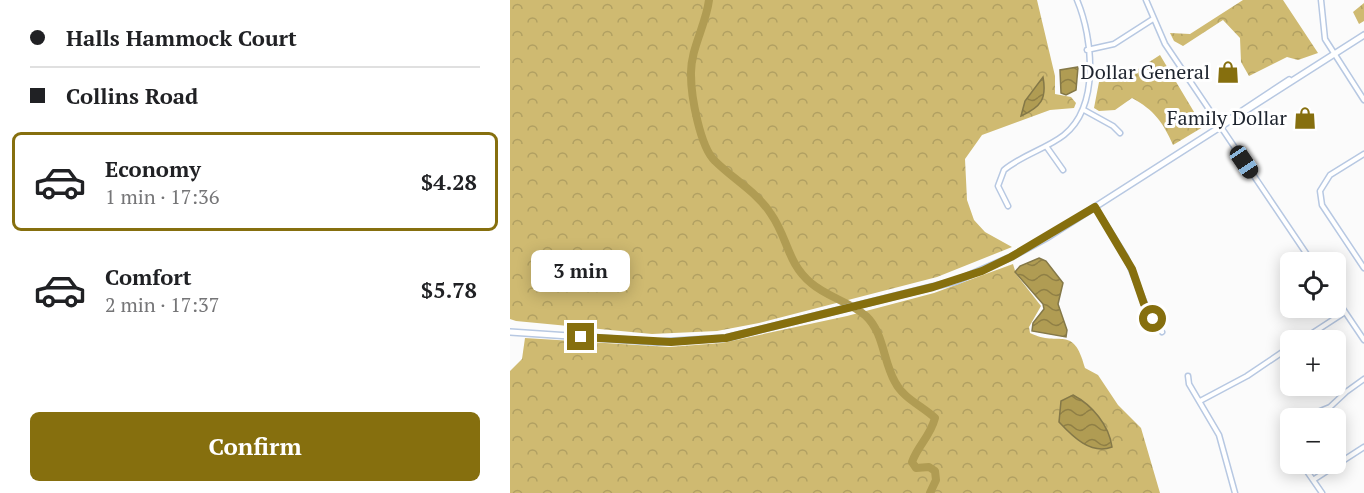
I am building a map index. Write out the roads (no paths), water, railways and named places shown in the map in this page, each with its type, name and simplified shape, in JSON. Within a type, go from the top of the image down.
[{"type":"street","points":[[1008,206],[998,186],[1001,174],[1009,166],[1046,146],[1072,127],[1084,110],[1090,81],[1085,22],[1077,0]]},
{"type":"street","points":[[1146,0],[1166,44],[1305,252]]},
{"type":"street","points":[[1321,0],[1325,39],[1332,55],[1364,100]]},
{"type":"street","points":[[1087,50],[1114,44],[1153,19]]},
{"type":"street","points":[[510,332],[634,341],[690,342],[743,335],[878,301],[982,271],[1048,237],[1364,35]]},
{"type":"street","points":[[1084,110],[1113,126],[1120,134]]},
{"type":"street","points":[[1046,146],[1063,170]]},
{"type":"street","points":[[1364,154],[1330,175],[1320,191],[1322,205],[1364,268]]},
{"type":"street","points":[[1095,207],[1129,263],[1144,304],[1162,332]]},
{"type":"street","points":[[1346,313],[1364,340]]},
{"type":"street","points":[[1317,330],[1336,318]]},
{"type":"street","points":[[1200,401],[1280,354]]},
{"type":"street","points":[[1188,376],[1189,384],[1219,435],[1235,493]]},
{"type":"street","points":[[1328,408],[1364,379]]},
{"type":"street","points":[[1313,480],[1364,447]]},
{"type":"street","points":[[1309,474],[1322,493]]},
{"type":"water","points":[[1078,67],[1076,90],[1066,95],[1061,93],[1060,70]]},
{"type":"water","points":[[1043,77],[1044,91],[1041,101],[1038,106],[1021,116],[1025,101]]},
{"type":"water","points":[[1039,258],[1046,261],[1063,283],[1058,304],[1067,330],[1066,337],[1032,331],[1033,323],[1044,309],[1043,304],[1015,272],[1020,266]]},
{"type":"water","points":[[1073,395],[1087,404],[1098,416],[1107,431],[1112,447],[1097,449],[1090,447],[1076,439],[1059,422],[1061,401]]},
{"type":"waterway","points":[[709,0],[691,66],[695,108],[705,145],[715,161],[766,206],[777,223],[792,259],[803,275],[817,288],[860,311],[872,323],[898,388],[935,418],[912,462],[916,468],[929,467],[935,471],[936,480],[930,493]]},
{"type":"place","name":"Dollar General","points":[[1228,72]]},
{"type":"place","name":"Family Dollar","points":[[1305,118]]}]
